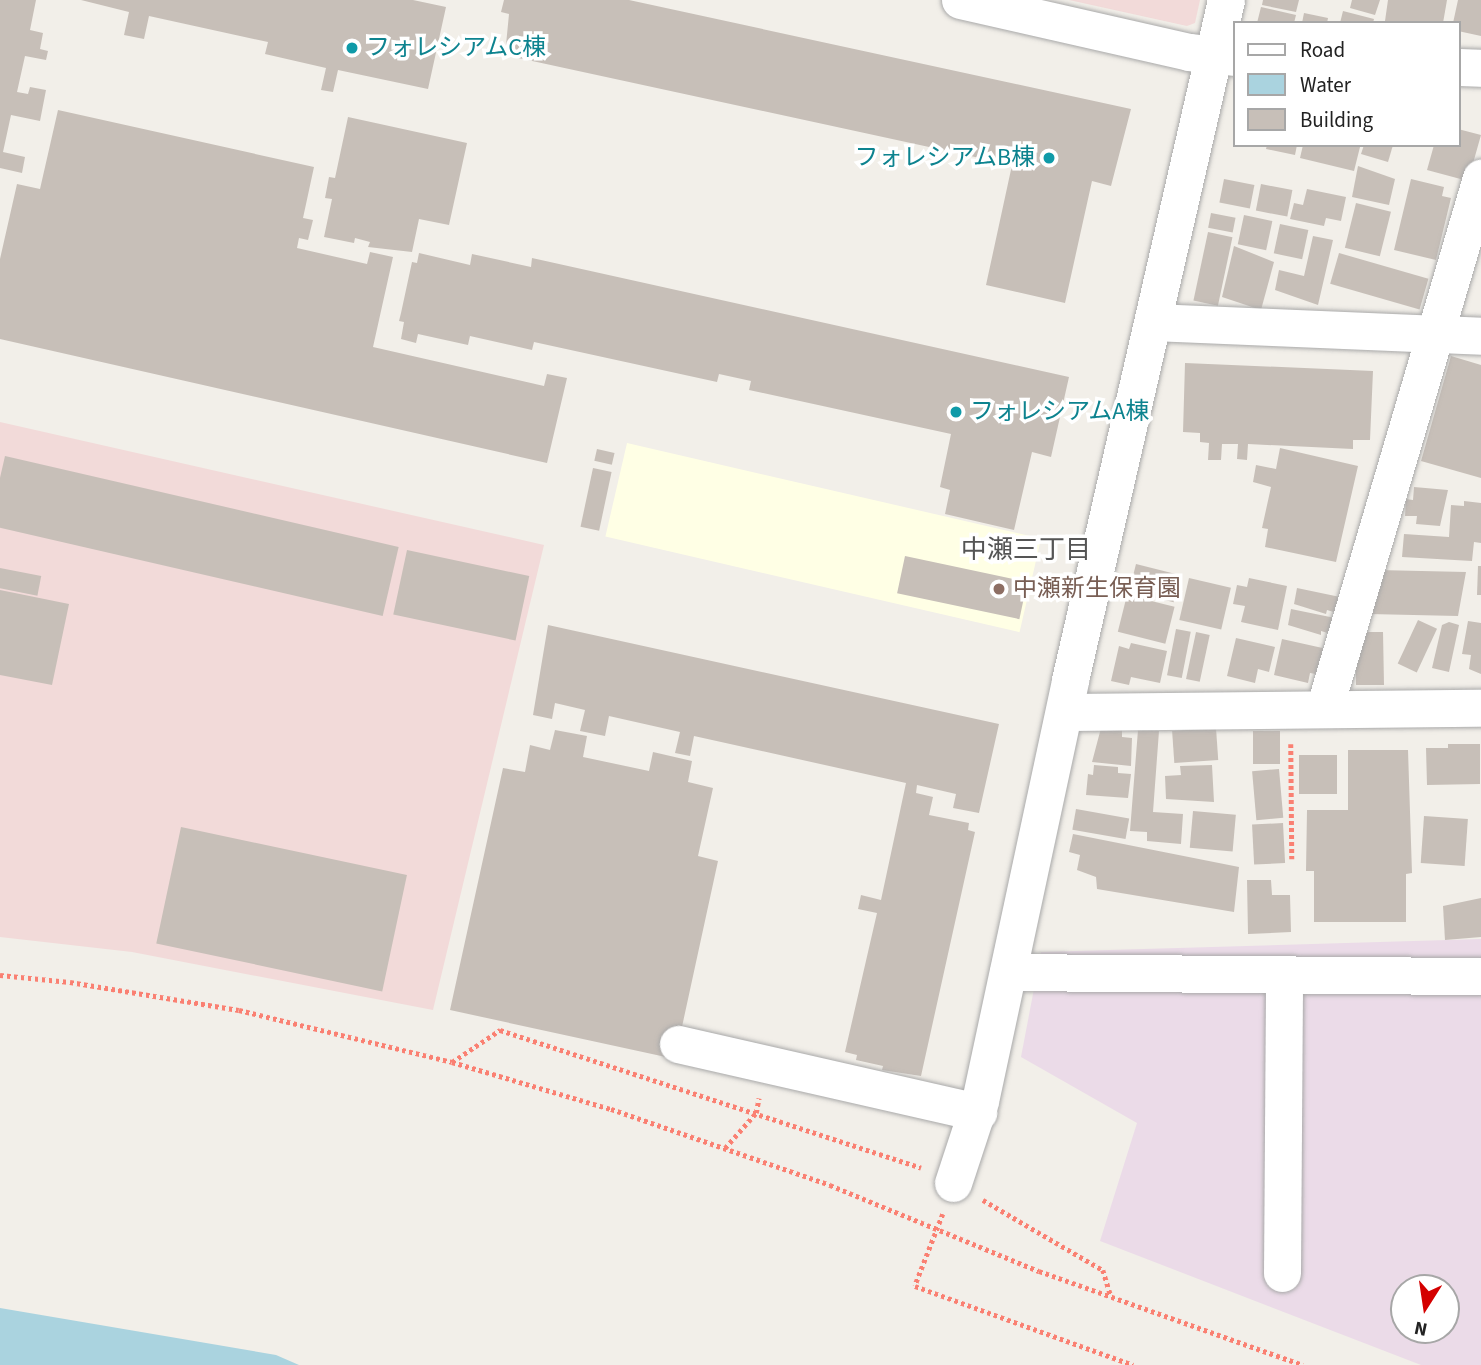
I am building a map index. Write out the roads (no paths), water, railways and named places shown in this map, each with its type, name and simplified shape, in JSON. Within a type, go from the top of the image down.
[{"type":"street","points":[[960,0],[1224,57]]},
{"type":"street","points":[[940,1176],[978,1112],[1153,322],[1224,57],[1226,0]]},
{"type":"street","points":[[1460,67],[1481,68]]},
{"type":"street","points":[[1308,707],[1432,335],[1481,178]]},
{"type":"street","points":[[1153,322],[1481,337]]},
{"type":"street","points":[[1065,712],[1308,707],[1481,708]]},
{"type":"street","points":[[1008,972],[1481,976]]},
{"type":"street","points":[[1282,1273],[1284,974]]},
{"type":"street","points":[[678,1044],[978,1112]]},
{"type":"water","points":[[0,1308],[276,1355],[299,1365],[0,1365]]},
{"type":"place","name":"フォレシアムC棟","points":[[352,48]]},
{"type":"place","name":"フォレシアムB棟","points":[[1049,158]]},
{"type":"place","name":"フォレシアムA棟","points":[[956,412]]},
{"type":"place","name":"中瀬新生保育園","points":[[999,589]]},
{"type":"district","name":"中瀬三丁目","points":[[1026,550]]}]
